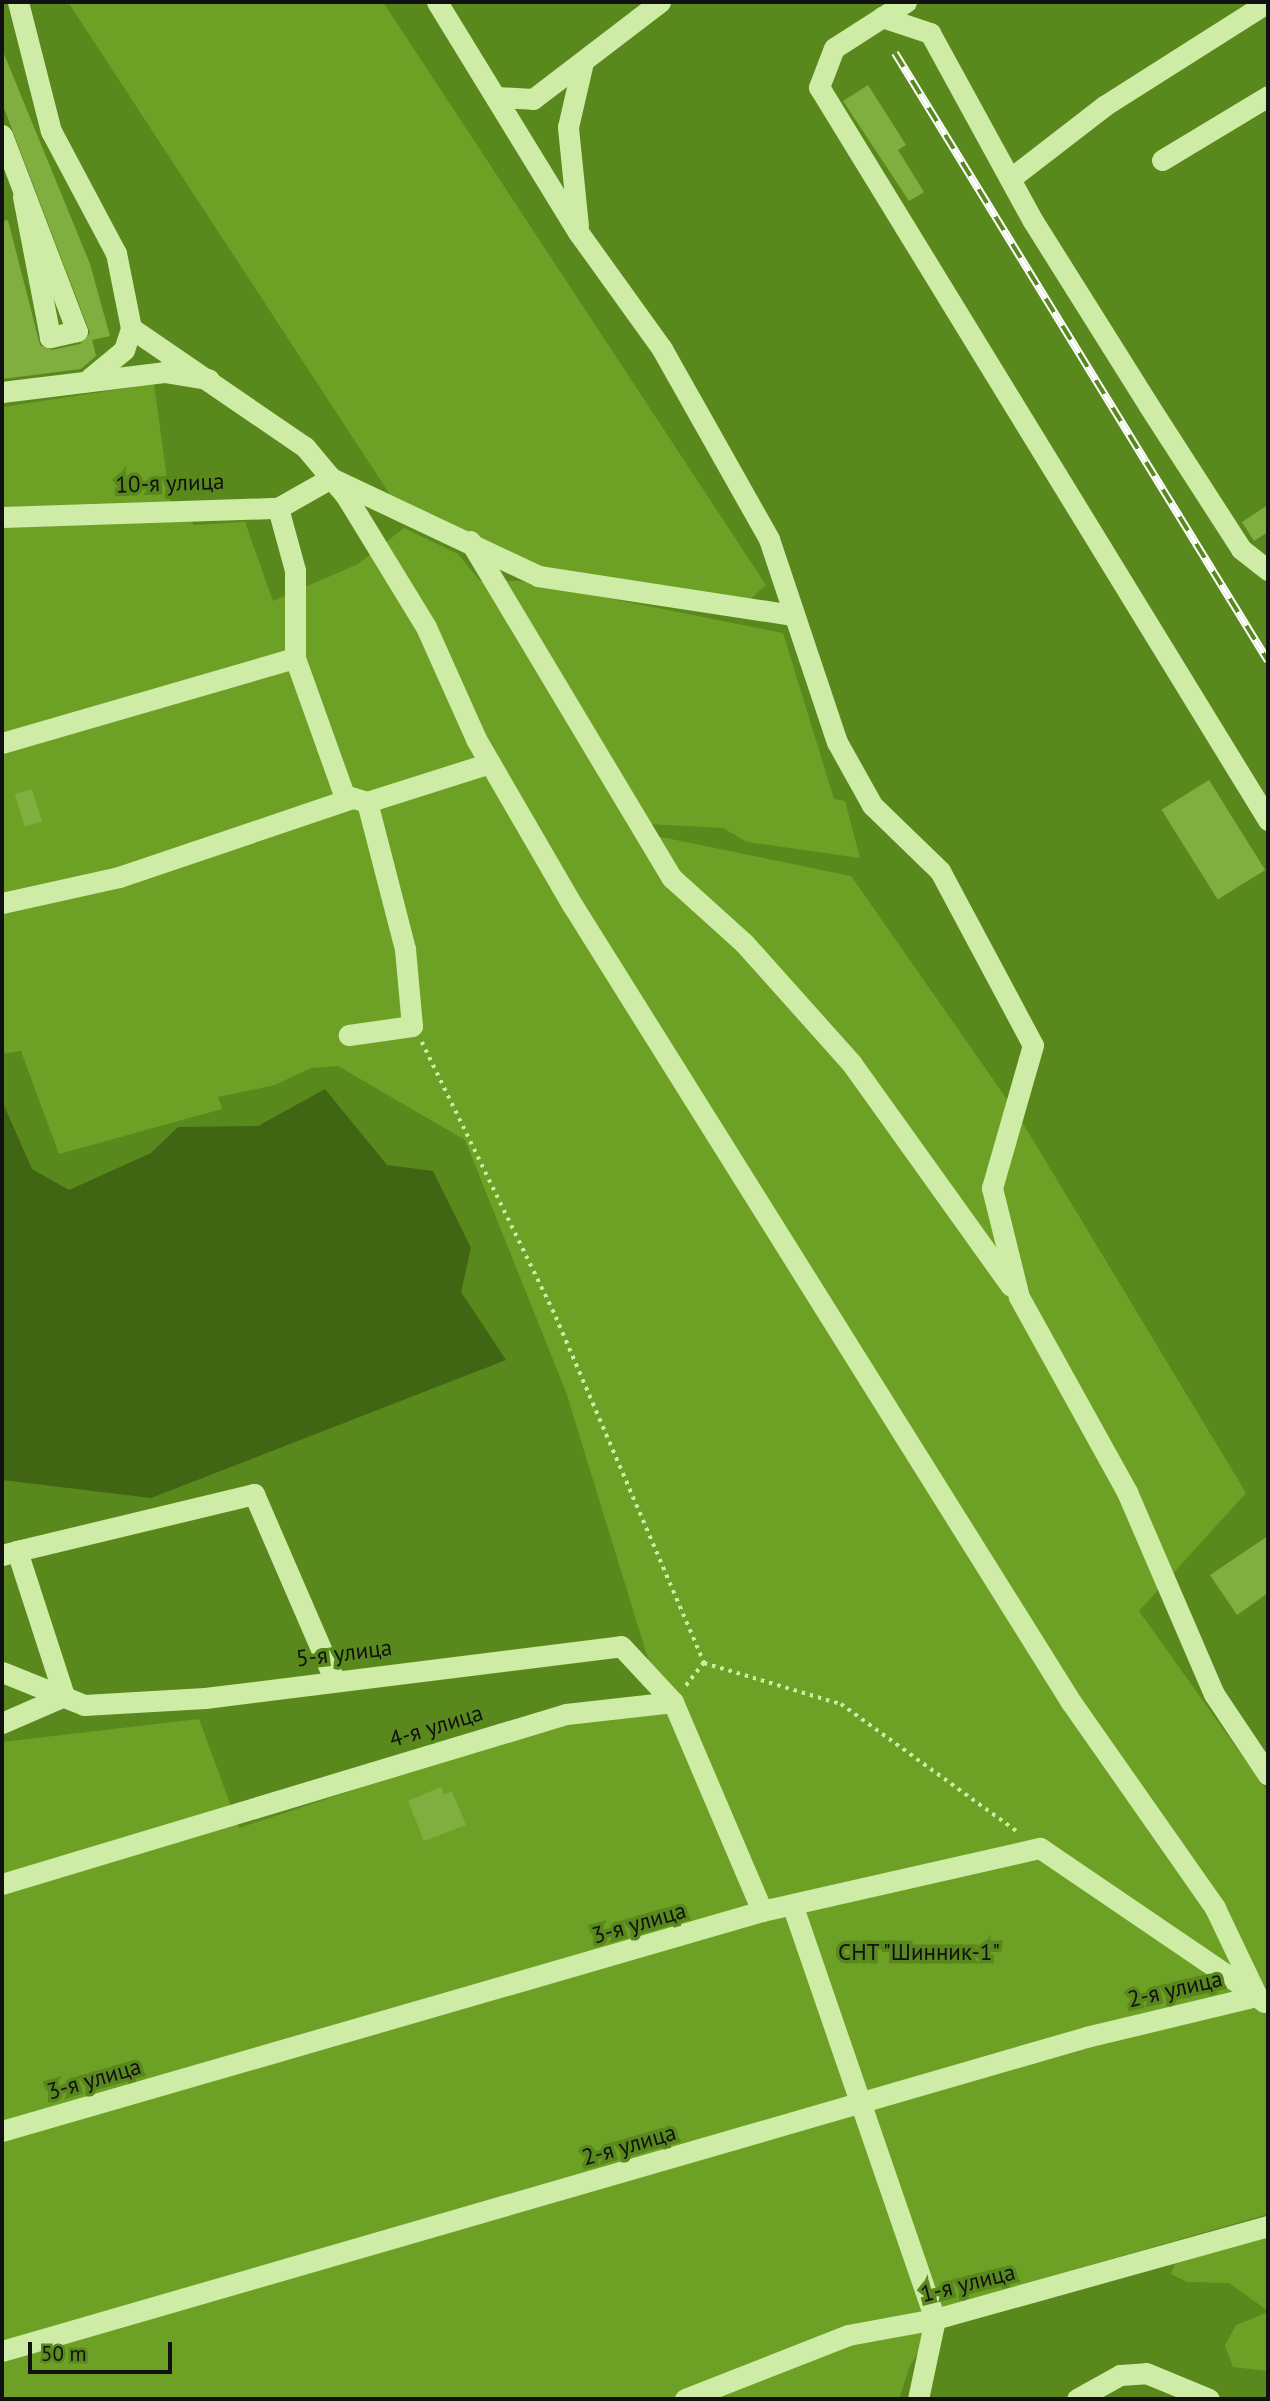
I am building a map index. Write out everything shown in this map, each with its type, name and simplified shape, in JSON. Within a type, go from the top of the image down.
[{"type":"street","points":[[18,2],[51,131],[116,253],[131,328],[111,366],[86,380]]},
{"type":"street","points":[[437,2],[578,232],[662,349],[769,539],[836,742],[872,805],[940,871],[1033,1045],[992,1188],[1018,1297]]},
{"type":"street","points":[[497,97],[533,99],[660,2]]},
{"type":"street","points":[[906,2],[834,48],[819,87],[1268,820]]},
{"type":"street","points":[[1011,178],[1104,106],[1268,2]]},
{"type":"street","points":[[882,17],[930,33],[1011,178],[1241,549],[1268,569]]},
{"type":"street","points":[[578,232],[568,127],[584,61]]},
{"type":"street","points":[[1162,159],[1268,96]]},
{"type":"street","points":[[2,135],[23,197],[77,331],[50,337],[23,197]]},
{"type":"street","points":[[2,202],[23,197]]},
{"type":"street","points":[[131,328],[211,380],[305,447],[331,478],[426,627],[490,763],[1071,1702],[1215,1908],[1263,2000]]},
{"type":"street","points":[[2,392],[164,372],[211,380]]},
{"type":"street","points":[[331,478],[470,541],[538,576],[793,615]]},
{"type":"street","name":"10-я улица","points":[[2,517],[278,508],[331,478]]},
{"type":"street","points":[[278,508],[295,570],[295,658],[344,795],[360,800]]},
{"type":"street","points":[[470,541],[672,878],[744,943],[852,1064],[1018,1297],[1127,1492],[1214,1694],[1268,1775]]},
{"type":"street","points":[[2,743],[295,658]]},
{"type":"street","points":[[2,903],[119,877],[360,800],[490,763]]},
{"type":"street","points":[[349,1035],[412,1026],[405,949],[360,800]]},
{"type":"street","points":[[2,1723],[64,1696],[9,1553],[254,1494],[335,1681]]},
{"type":"street","name":"5-я улица","points":[[2,1672],[84,1705],[205,1698],[621,1646],[673,1702]]},
{"type":"street","points":[[673,1702],[762,1912]]},
{"type":"street","name":"4-я улица","points":[[2,1884],[566,1714],[673,1702]]},
{"type":"street","points":[[1041,1848],[1263,2000]]},
{"type":"street","name":"3-я улица","points":[[2,2132],[762,1912],[793,1907],[861,1886],[1041,1848]]},
{"type":"street","points":[[793,1907],[858,2105],[935,2319],[918,2399]]},
{"type":"street","name":"2-я улица","points":[[2,2351],[1086,2037],[1263,2000]]},
{"type":"street","name":"1-я улица","points":[[685,2399],[848,2335],[935,2319],[1268,2226]]},
{"type":"street","points":[[1077,2399],[1120,2375],[1146,2373],[1209,2399]]},
{"type":"path","points":[[411,1016],[556,1317],[704,1663],[756,1684],[841,1703],[1041,1848]]},
{"type":"path","points":[[673,1702],[704,1663]]},
{"type":"green space","points":[[68,2],[383,2],[766,585],[738,610],[531,571],[404,516]]},
{"type":"green space","name":"СНТ \"Шинник-1\"","points":[[154,384],[172,514],[191,513],[193,525],[245,522],[273,601],[358,564],[404,528],[458,554],[480,581],[522,581],[783,633],[834,799],[845,801],[860,858],[747,842],[723,828],[626,823],[632,831],[851,876],[1018,1115],[1246,1493],[1139,1611],[1268,1792],[1268,2214],[952,2305],[910,2365],[899,2399],[2,2399],[2,1742],[199,1719],[239,1828],[556,1723],[665,1714],[566,1392],[465,1140],[338,1066],[311,1068],[275,1085],[218,1097],[222,1109],[59,1154],[21,1051],[2,1054],[2,407]]},
{"type":"green space","points":[[1268,2235],[1268,2311],[1229,2283],[1187,2282],[1171,2274],[1175,2264]]},
{"type":"green space","points":[[1268,2312],[1268,2371],[1233,2367],[1225,2345],[1236,2325]]},
{"type":"shaded area","points":[[325,1089],[387,1165],[433,1171],[471,1248],[461,1292],[506,1360],[151,1498],[2,1480],[2,1101],[32,1169],[69,1190],[151,1153],[178,1127],[258,1126]]},
{"type":"building","points":[[2,49],[90,264],[110,336],[92,340],[96,356],[81,369],[2,379],[2,221],[8,220],[40,345],[52,350],[80,344],[90,333],[2,103]]},
{"type":"building","points":[[868,85],[906,145],[898,150],[924,192],[909,201],[843,101]]},
{"type":"building","points":[[1268,505],[1268,532],[1254,541],[1242,522]]},
{"type":"building","points":[[1209,780],[1265,870],[1218,900],[1162,810]]},
{"type":"building","points":[[32,789],[42,822],[25,827],[15,794]]},
{"type":"building","points":[[1268,1536],[1268,1593],[1237,1615],[1210,1575]]},
{"type":"building","points":[[441,1787],[444,1795],[452,1791],[466,1825],[424,1841],[408,1801]]},
{"type":"railway","points":[[895,53],[1268,661]]}]
